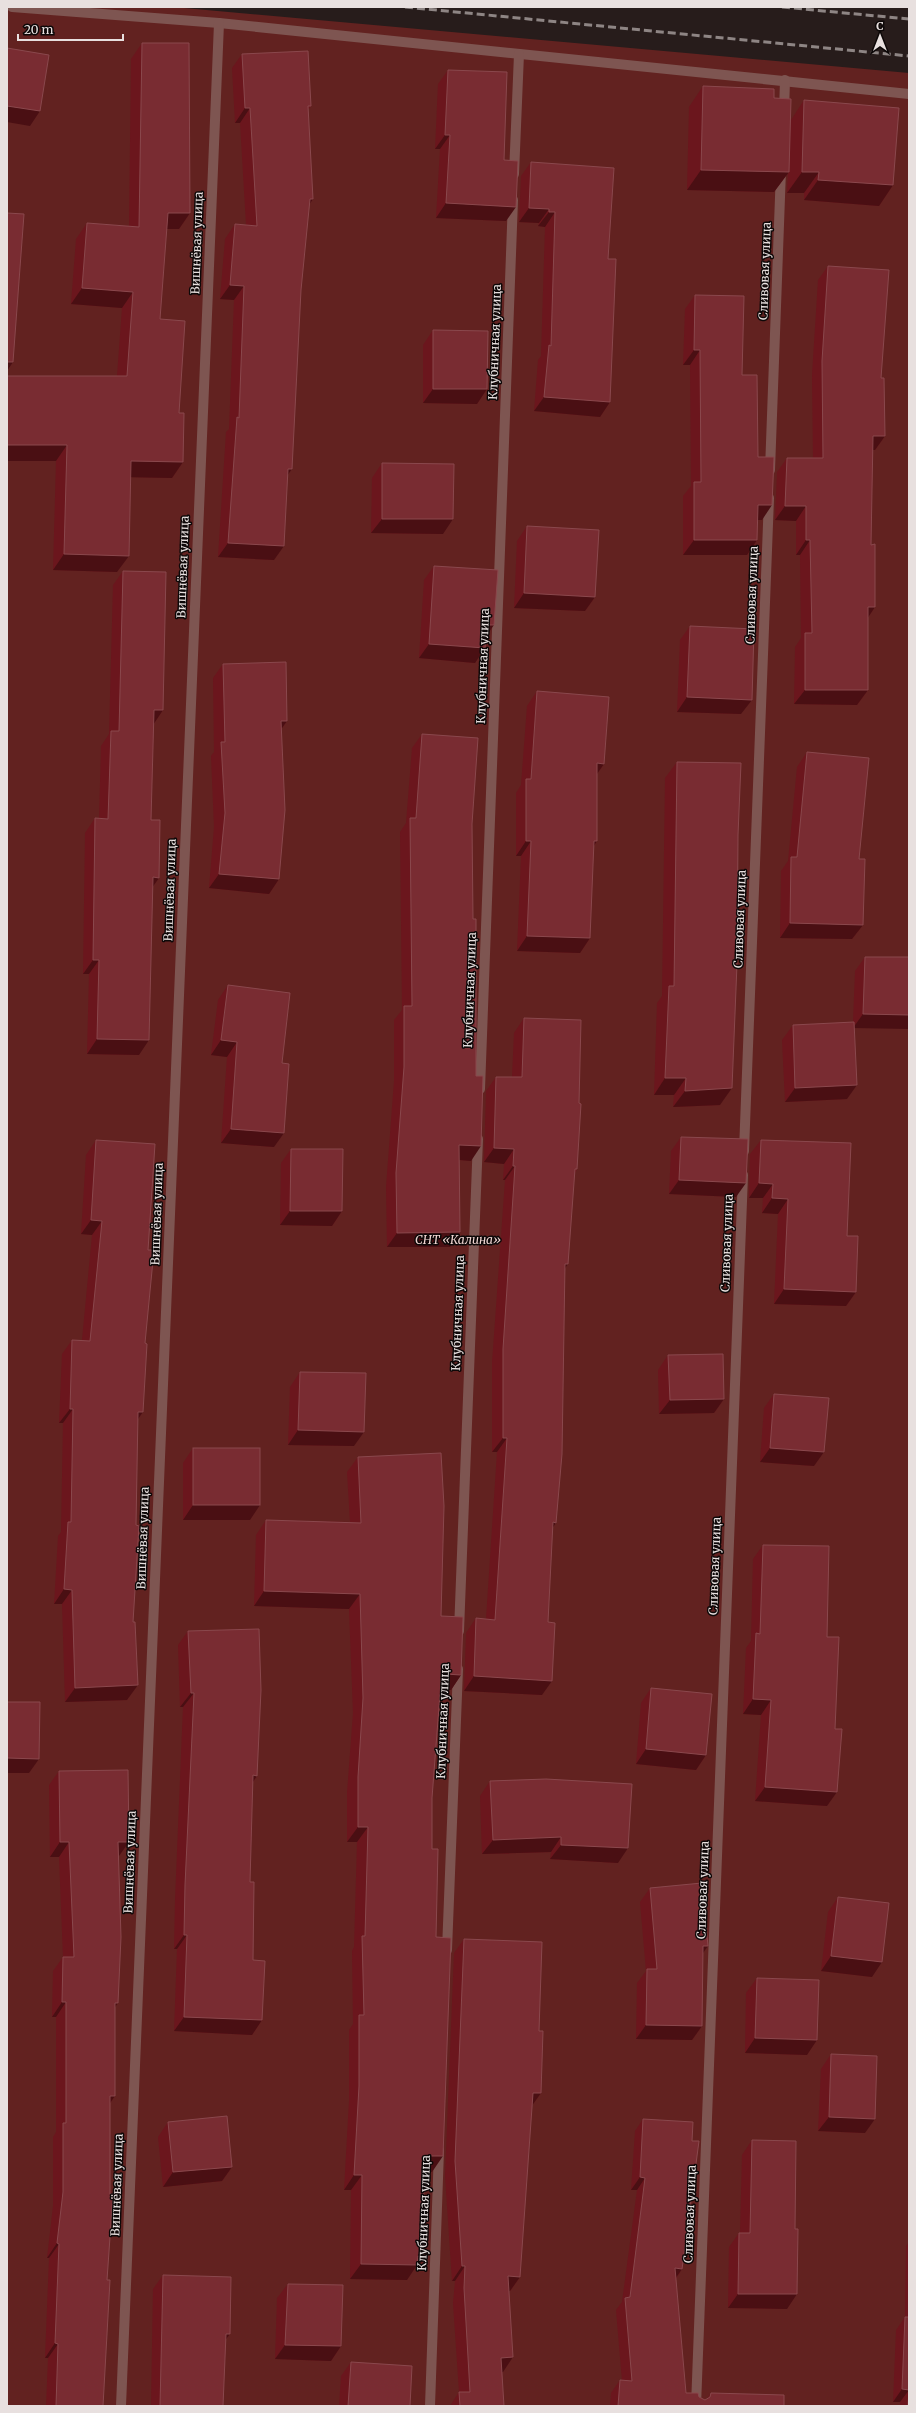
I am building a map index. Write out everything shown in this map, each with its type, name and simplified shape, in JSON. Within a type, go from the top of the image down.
[{"type":"street","points":[[12,7],[219,23],[785,80],[909,94]]},
{"type":"street","name":"Вишнёвая улица","points":[[121,2406],[219,23]]},
{"type":"street","name":"Клубничная улица","points":[[479,1098],[519,54]]},
{"type":"street","points":[[783,120],[785,80]]},
{"type":"street","name":"Сливовая улица","points":[[696,2406],[782,160]]},
{"type":"street","name":"Клубничная улица","points":[[459,1640],[478,1130]]},
{"type":"street","name":"Клубничная улица","points":[[447,1960],[458,1656]]},
{"type":"street","name":"Клубничная улица","points":[[430,2406],[440,2143]]},
{"type":"green space","name":"СНТ «Калина»","points":[[7,7],[173,7],[909,73],[909,2406],[7,2406]]},
{"type":"building","points":[[142,43],[189,43],[190,213],[168,213],[160,319],[185,321],[179,413],[184,413],[183,462],[131,461],[129,556],[64,554],[67,445],[7,445],[7,376],[127,376],[133,292],[82,288],[87,223],[139,227]]},
{"type":"building","points":[[7,48],[49,55],[40,111],[7,106]]},
{"type":"building","points":[[308,51],[311,106],[308,106],[313,199],[310,199],[301,290],[292,469],[288,469],[284,546],[228,543],[237,417],[239,418],[244,286],[230,285],[235,224],[257,226],[250,108],[245,108],[242,54]]},
{"type":"building","points":[[448,70],[507,72],[504,160],[518,161],[516,207],[446,203],[450,135],[445,135]]},
{"type":"building","points":[[703,86],[774,89],[774,98],[791,99],[789,172],[701,170]]},
{"type":"building","points":[[804,100],[899,108],[893,185],[818,180],[819,172],[802,172]]},
{"type":"building","points":[[531,162],[614,168],[608,259],[616,259],[610,402],[544,397],[549,345],[551,346],[555,212],[549,212],[549,209],[529,208]]},
{"type":"building","points":[[7,213],[24,214],[13,362],[7,362]]},
{"type":"building","points":[[828,266],[889,270],[881,378],[884,378],[885,436],[873,436],[871,545],[875,544],[875,607],[868,607],[868,690],[805,690],[805,633],[812,633],[810,540],[806,540],[806,506],[785,506],[787,458],[823,458],[822,361]]},
{"type":"building","points":[[695,295],[744,296],[742,375],[757,375],[758,457],[774,457],[772,505],[758,505],[757,540],[694,540],[694,482],[701,482],[700,350],[694,350]]},
{"type":"building","points":[[433,330],[488,331],[487,389],[433,389]]},
{"type":"building","points":[[382,463],[454,464],[453,519],[382,519]]},
{"type":"building","points":[[527,526],[599,530],[595,597],[524,593]]},
{"type":"building","points":[[434,566],[498,570],[494,625],[487,625],[485,648],[429,644]]},
{"type":"building","points":[[123,571],[166,572],[163,710],[154,710],[151,820],[160,820],[159,878],[153,877],[149,1040],[97,1039],[99,960],[93,960],[95,818],[108,819],[111,731],[119,731]]},
{"type":"building","points":[[690,626],[754,629],[752,700],[687,697]]},
{"type":"building","points":[[286,662],[287,721],[281,721],[285,810],[279,879],[219,874],[225,813],[221,742],[225,742],[223,664]]},
{"type":"building","points":[[537,691],[609,697],[604,764],[597,763],[597,841],[594,841],[590,938],[527,936],[531,841],[526,841],[526,779],[531,779]]},
{"type":"building","points":[[422,734],[478,738],[472,824],[473,919],[476,919],[476,1076],[483,1076],[481,1146],[459,1145],[460,1232],[397,1233],[396,1173],[404,1067],[404,1006],[412,1006],[410,818],[416,818]]},
{"type":"building","points":[[807,752],[869,758],[859,859],[865,859],[863,925],[790,923],[791,857],[797,857]]},
{"type":"building","points":[[677,762],[741,763],[738,835],[737,964],[732,1088],[685,1091],[686,1078],[665,1078],[669,986],[674,986]]},
{"type":"building","points":[[865,957],[909,957],[909,1015],[863,1014]]},
{"type":"building","points":[[228,985],[290,993],[282,1063],[289,1064],[284,1133],[231,1129],[237,1042],[221,1040]]},
{"type":"building","points":[[524,1018],[581,1020],[579,1103],[581,1104],[577,1169],[575,1169],[568,1264],[565,1264],[562,1454],[556,1523],[553,1522],[548,1622],[555,1623],[552,1681],[474,1676],[476,1618],[495,1620],[507,1438],[503,1438],[503,1349],[515,1166],[513,1166],[514,1149],[494,1148],[496,1077],[522,1077]]},
{"type":"building","points":[[854,1022],[857,1085],[795,1088],[793,1025]]},
{"type":"building","points":[[681,1137],[748,1139],[746,1183],[679,1180]]},
{"type":"building","points":[[96,1140],[155,1144],[148,1250],[154,1250],[145,1343],[147,1344],[143,1412],[138,1412],[136,1525],[139,1526],[133,1622],[135,1622],[138,1685],[75,1688],[72,1590],[64,1589],[68,1522],[71,1522],[73,1409],[70,1409],[72,1340],[90,1341],[102,1221],[91,1220]]},
{"type":"building","points":[[761,1140],[851,1143],[847,1236],[858,1236],[856,1292],[784,1289],[788,1199],[772,1198],[773,1184],[759,1183]]},
{"type":"building","points":[[291,1149],[343,1149],[342,1211],[290,1211]]},
{"type":"building","points":[[723,1354],[724,1399],[670,1400],[668,1355]]},
{"type":"building","points":[[300,1372],[366,1373],[364,1432],[298,1430]]},
{"type":"building","points":[[774,1394],[829,1398],[824,1452],[770,1448]]},
{"type":"building","points":[[193,1448],[260,1448],[260,1505],[193,1505]]},
{"type":"building","points":[[441,1453],[444,1506],[441,1616],[463,1617],[461,1675],[445,1674],[445,1694],[440,1694],[432,1798],[432,1849],[438,1849],[436,1937],[451,1938],[443,2156],[426,2156],[420,2256],[418,2256],[417,2265],[361,2264],[362,2175],[354,2175],[359,2086],[359,2015],[364,2015],[362,1936],[365,1936],[368,1827],[358,1827],[358,1777],[363,1698],[360,1594],[264,1591],[266,1520],[361,1523],[358,1457]]},
{"type":"building","points":[[763,1545],[829,1546],[827,1637],[839,1637],[835,1729],[842,1729],[837,1792],[765,1787],[771,1700],[753,1699],[756,1633],[760,1634]]},
{"type":"building","points":[[259,1629],[261,1690],[257,1776],[253,1775],[250,1882],[254,1882],[253,1960],[265,1961],[262,2020],[184,2017],[187,1935],[184,1935],[185,1885],[194,1693],[191,1693],[188,1631]]},
{"type":"building","points":[[651,1688],[712,1694],[706,1755],[646,1749]]},
{"type":"building","points":[[7,1702],[40,1702],[39,1759],[7,1758]]},
{"type":"building","points":[[128,1770],[129,1842],[118,1842],[121,1937],[118,2003],[115,2003],[115,2096],[110,2096],[110,2194],[113,2194],[107,2280],[110,2280],[103,2406],[56,2406],[58,2344],[55,2343],[59,2244],[57,2243],[63,2192],[63,2123],[66,2123],[66,2002],[62,2002],[63,1957],[74,1957],[69,1842],[60,1842],[59,1771]]},
{"type":"building","points":[[546,1779],[632,1784],[628,1848],[561,1845],[561,1837],[493,1840],[490,1781]]},
{"type":"building","points":[[702,1883],[708,1946],[703,1946],[702,2026],[646,2025],[647,1969],[657,1969],[650,1888]]},
{"type":"building","points":[[838,1897],[889,1903],[882,1962],[831,1956]]},
{"type":"building","points":[[464,1939],[542,1942],[539,2031],[543,2031],[541,2093],[533,2093],[520,2277],[508,2276],[513,2357],[501,2358],[504,2406],[460,2406],[459,2392],[470,2392],[464,2288],[465,2266],[462,2266],[455,2161]]},
{"type":"building","points":[[757,1978],[819,1980],[817,2040],[755,2038]]},
{"type":"building","points":[[831,2054],[877,2056],[875,2119],[829,2117]]},
{"type":"building","points":[[227,2116],[232,2167],[173,2172],[168,2122]]},
{"type":"building","points":[[643,2119],[693,2122],[692,2141],[699,2141],[682,2269],[675,2268],[686,2393],[698,2393],[699,2397],[705,2400],[710,2397],[711,2393],[784,2395],[784,2406],[618,2406],[620,2380],[632,2381],[625,2298],[630,2297],[645,2178],[640,2177]]},
{"type":"building","points":[[752,2140],[796,2141],[795,2229],[798,2229],[797,2294],[738,2294],[739,2233],[750,2233]]},
{"type":"building","points":[[163,2275],[231,2277],[230,2334],[226,2334],[223,2406],[160,2406]]},
{"type":"building","points":[[288,2284],[343,2285],[341,2346],[285,2345]]},
{"type":"building","points":[[905,2317],[909,2317],[909,2390],[902,2389]]},
{"type":"building","points":[[351,2362],[412,2366],[410,2406],[348,2406]]},
{"type":"railway","points":[[405,7],[909,56]]},
{"type":"railway","points":[[782,7],[909,19]]}]
